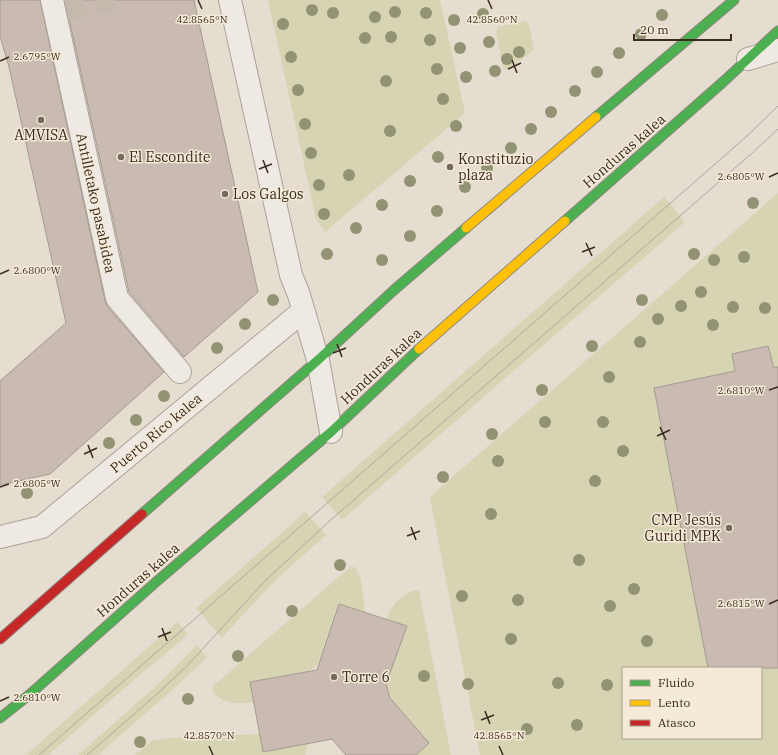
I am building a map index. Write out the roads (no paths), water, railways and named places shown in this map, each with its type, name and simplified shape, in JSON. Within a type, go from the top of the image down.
[{"type":"main road","points":[[0,639],[318,360],[400,285],[734,0]]},
{"type":"main road","name":"Honduras kalea","points":[[0,718],[331,432],[429,340],[778,31]]},
{"type":"street","points":[[230,0],[291,275],[299,295],[318,360],[331,432]]},
{"type":"street","name":"Antilletako pasabidea","points":[[57,8],[117,298],[180,372]]},
{"type":"street","points":[[748,59],[778,50]]},
{"type":"street","name":"Puerto Rico kalea","points":[[0,537],[42,528],[303,311]]},
{"type":"tunnel","points":[[64,10],[114,0]]},
{"type":"tram line","points":[[39,755],[746,137],[778,106]]},
{"type":"tram line","points":[[87,755],[186,667],[265,581],[325,525],[778,129]]},
{"type":"place","name":"AMVISA","points":[[41,120]]},
{"type":"place","name":"El Escondite","points":[[121,157]]},
{"type":"place","name":"Konstituzio plaza","points":[[450,167]]},
{"type":"place","name":"Los Galgos","points":[[225,194]]},
{"type":"place","name":"CMP Jesús Guridi MPK","points":[[729,528]]},
{"type":"place","name":"Torre 6","points":[[334,677]]}]
